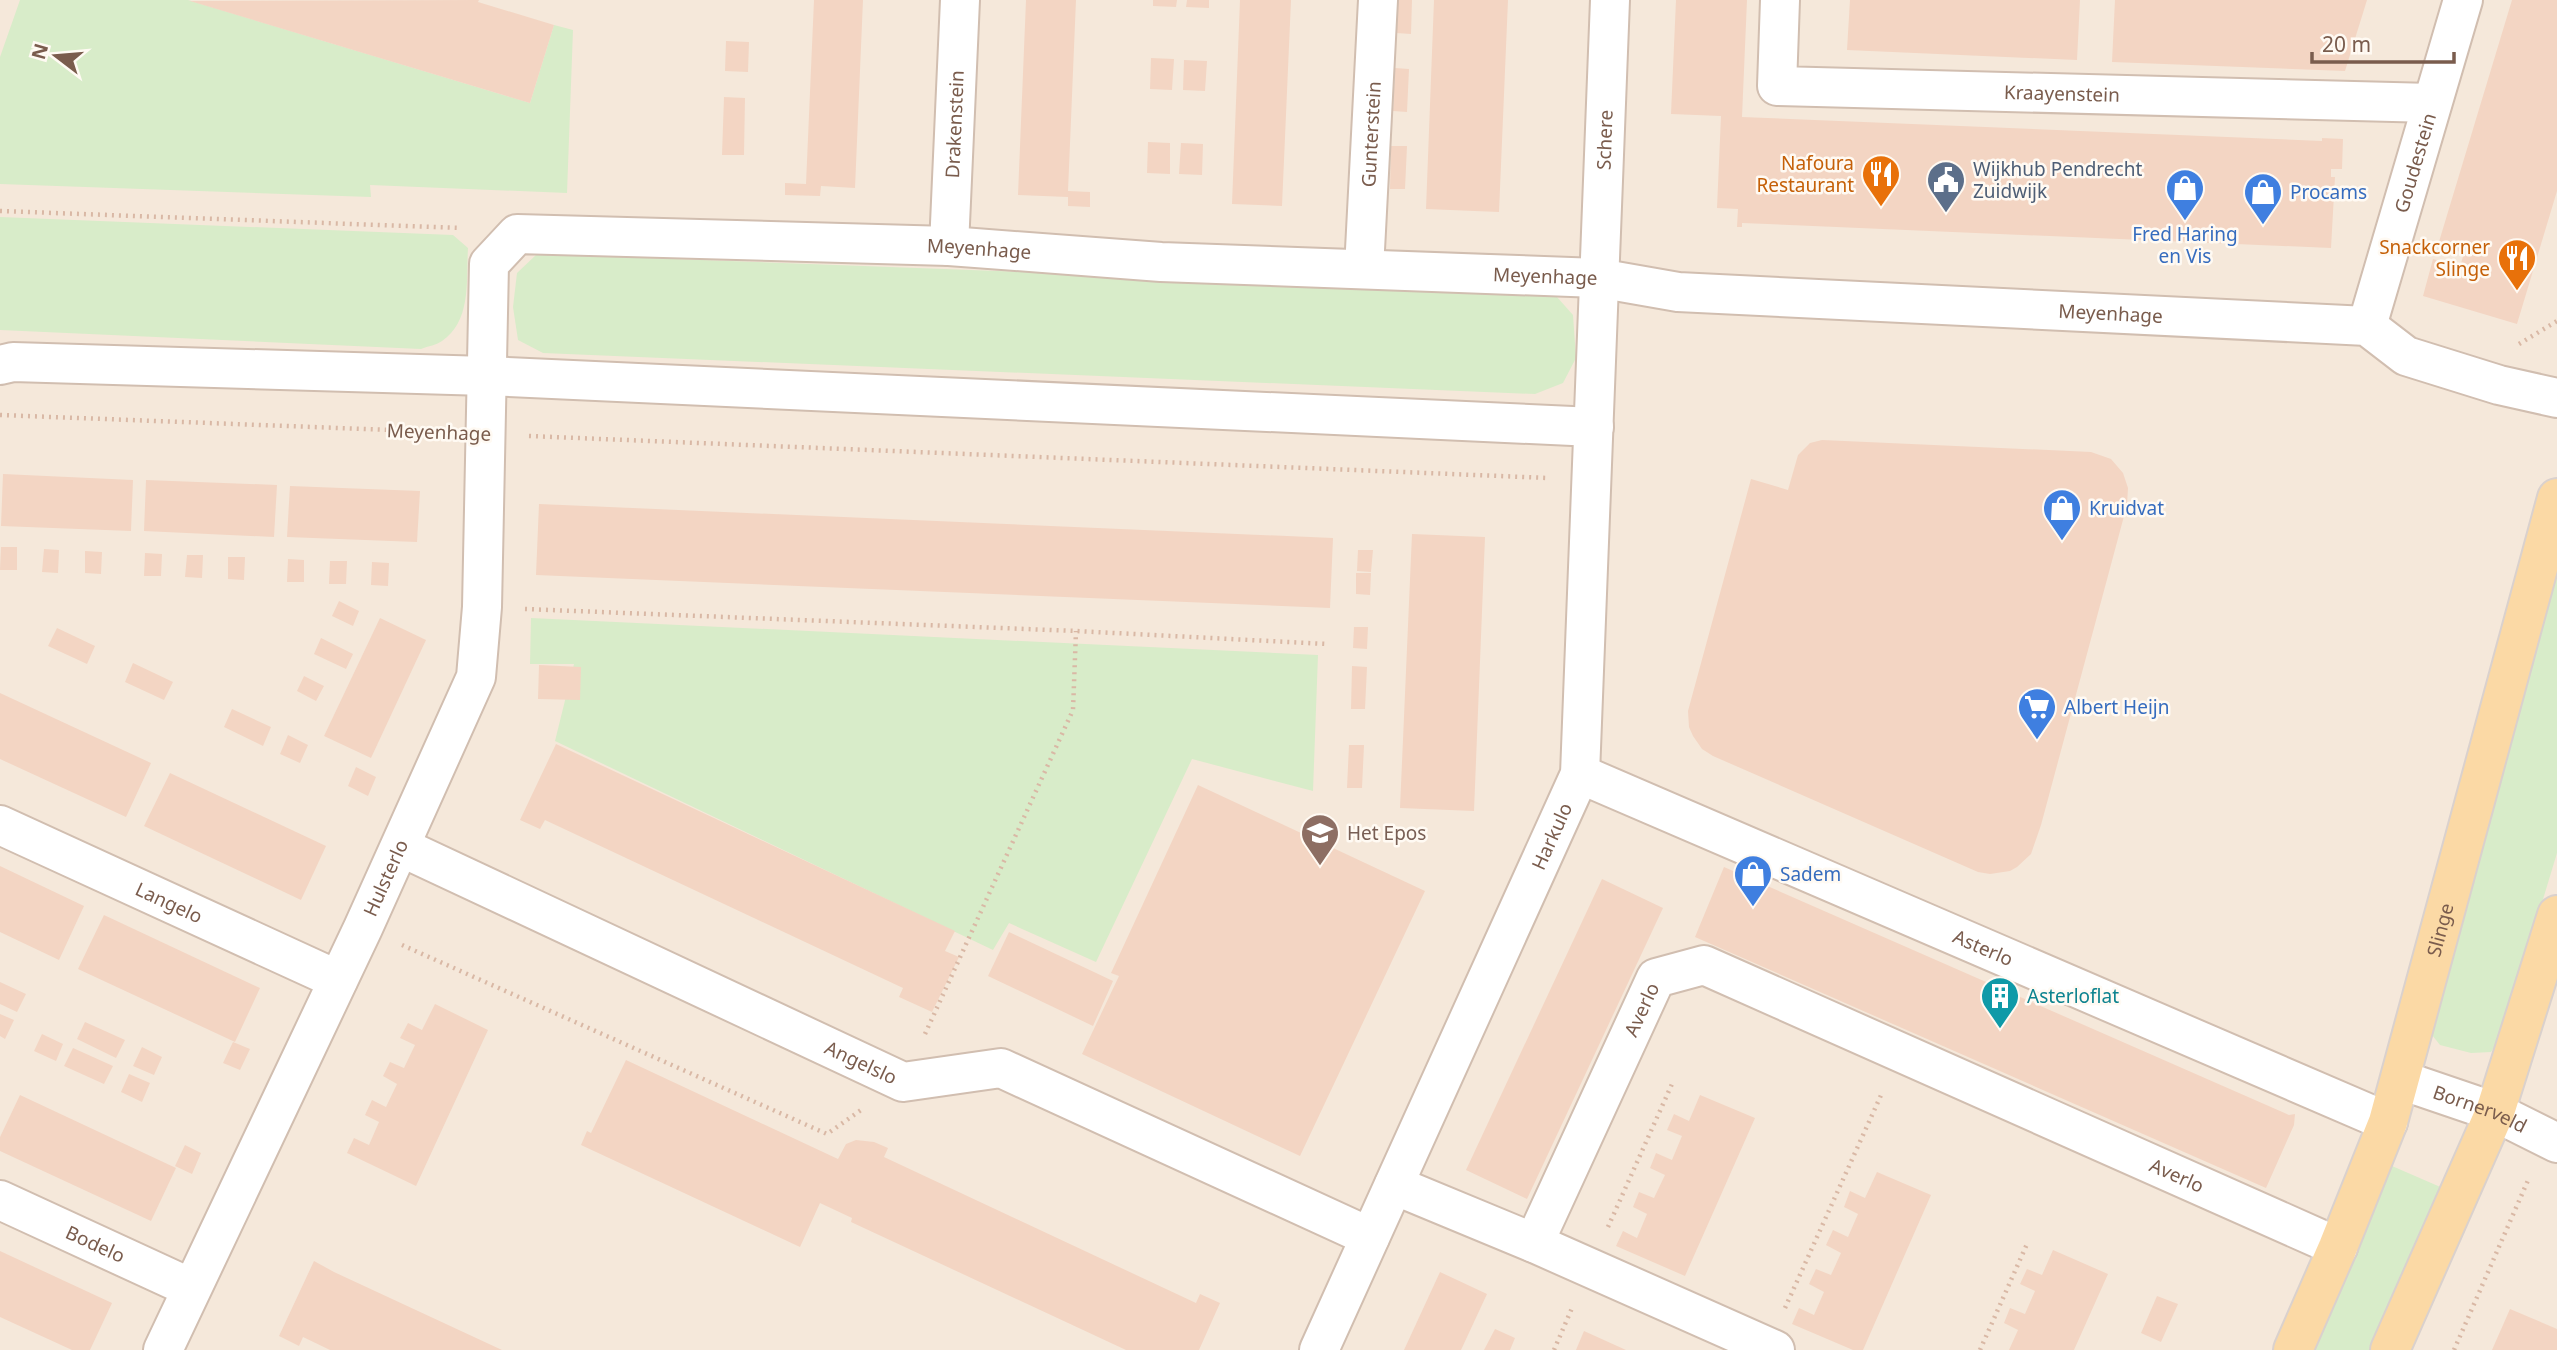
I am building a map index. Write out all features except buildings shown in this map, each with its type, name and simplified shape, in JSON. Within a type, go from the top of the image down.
[{"type":"main road","name":"Slinge","points":[[2293,1350],[2388,1122],[2557,498]]},
{"type":"main road","points":[[2390,1350],[2496,1112],[2557,915]]},
{"type":"street","name":"Drakenstein","points":[[949,246],[960,0]]},
{"type":"street","name":"Gunterstein","points":[[1364,269],[1378,0]]},
{"type":"street","name":"Schere","points":[[1598,278],[1610,0]]},
{"type":"street","name":"Kraayenstein","points":[[1780,0],[1777,86],[2432,103]]},
{"type":"street","name":"Goudestein","points":[[2367,326],[2463,0]]},
{"type":"street","name":"Meyenhage","points":[[517,234],[949,246],[1161,262],[1598,278],[1678,292],[2367,326]]},
{"type":"street","points":[[486,376],[489,264],[517,234]]},
{"type":"street","name":"Harkulo","points":[[1319,1350],[1580,774],[1598,278]]},
{"type":"street","points":[[2367,326],[2406,356],[2499,385],[2557,398]]},
{"type":"street","points":[[4,361],[486,376],[1594,427]]},
{"type":"street","name":"Hulsterlo","points":[[163,1350],[363,928],[476,677],[482,607],[486,376]]},
{"type":"street","name":"Asterlo","points":[[1580,774],[2388,1122]]},
{"type":"street","name":"Langelo","points":[[0,825],[338,980]]},
{"type":"street","name":"Angelslo","points":[[401,846],[903,1082],[1001,1068],[1370,1237]]},
{"type":"street","name":"Averlo","points":[[1534,1243],[1656,978],[1704,965],[2338,1247]]},
{"type":"street","name":"Bornerveld","points":[[2401,1080],[2496,1112],[2551,1141]]},
{"type":"street","points":[[1394,1185],[1534,1243],[1771,1348]]},
{"type":"street","name":"Bodelo","points":[[0,1200],[191,1287]]},
{"type":"path","points":[[0,211],[466,228],[517,234]]},
{"type":"path","name":"Meyenhage","points":[[0,415],[1591,480]]},
{"type":"path","points":[[482,607],[1327,644]]},
{"type":"path","points":[[363,928],[827,1133],[903,1082],[1073,710],[1076,631]]},
{"type":"path","points":[[1771,1348],[1900,1054]]},
{"type":"path","points":[[1589,1267],[1672,1084]]},
{"type":"path","points":[[2454,1350],[2551,1141]]},
{"type":"path","points":[[1980,1350],[2027,1244]]},
{"type":"shaded area","points":[[0,0],[2557,0],[2557,1350],[0,1350]]},
{"type":"green space","points":[[20,0],[188,0],[530,103],[554,25],[573,30],[567,193],[370,185],[371,197],[0,184],[0,57]]},
{"type":"green space","points":[[0,217],[453,235],[468,248],[466,299],[452,333],[440,342],[421,349],[0,330]]},
{"type":"green space","points":[[537,254],[1541,291],[1557,297],[1573,315],[1576,358],[1563,383],[1535,394],[543,353],[518,340],[513,307],[517,273]]},
{"type":"green space","points":[[2557,542],[2557,853],[2502,1035],[2491,1052],[2471,1053],[2440,1045],[2428,1030]]},
{"type":"green space","points":[[531,618],[1318,655],[1313,791],[1192,759],[1096,962],[1009,923],[993,950],[555,741],[574,664],[530,664]]},
{"type":"green space","points":[[2392,1166],[2445,1189],[2374,1350],[2311,1350]]},
{"type":"place","name":"Nafoura Restaurant","points":[[1881,208]]},
{"type":"place","name":"Wijkhub Pendrecht Zuidwijk","points":[[1946,214]]},
{"type":"place","name":"Fred Haring en Vis","points":[[2185,222]]},
{"type":"place","name":"Procams","points":[[2263,226]]},
{"type":"place","name":"Snackcorner Slinge","points":[[2517,292]]},
{"type":"place","name":"Kruidvat","points":[[2062,542]]},
{"type":"place","name":"Albert Heijn","points":[[2037,741]]},
{"type":"place","name":"Het Epos","points":[[1320,867]]},
{"type":"place","name":"Sadem","points":[[1753,908]]},
{"type":"place","name":"Asterloflat","points":[[2000,1030]]}]
